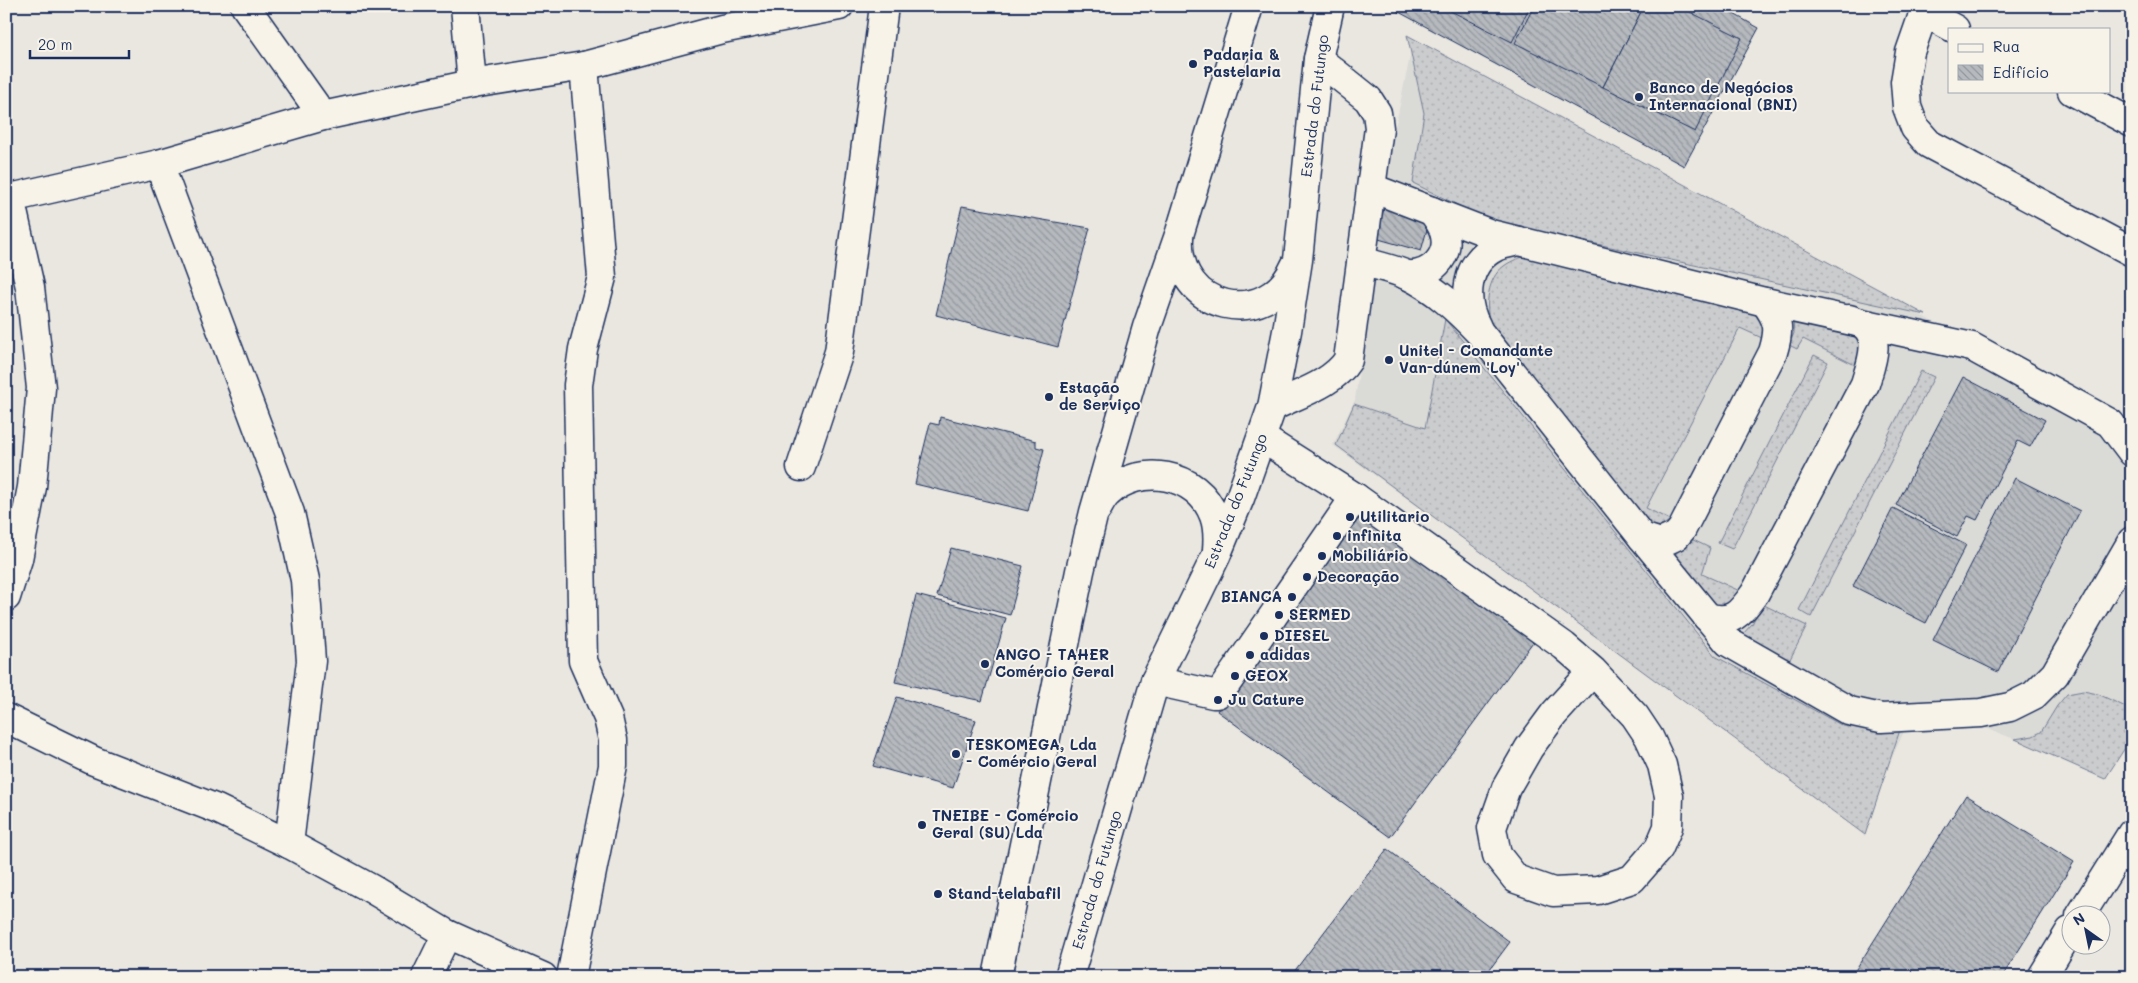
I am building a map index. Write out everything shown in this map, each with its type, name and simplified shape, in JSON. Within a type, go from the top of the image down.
[{"type":"main road","points":[[244,6],[323,116]]},
{"type":"main road","points":[[465,6],[472,84]]},
{"type":"main road","points":[[6,597],[18,559],[32,487],[41,388],[30,287],[8,199],[159,164],[323,116],[472,84],[584,66],[722,17],[839,6]]},
{"type":"main road","points":[[801,467],[838,352],[884,6]]},
{"type":"main road","points":[[997,977],[1080,571],[1094,512],[1147,327],[1180,232],[1249,6]]},
{"type":"main road","name":"Estrada do Futungo","points":[[1069,977],[1155,681],[1216,556],[1240,498],[1272,407],[1287,331],[1298,260],[1318,59],[1330,6]]},
{"type":"main road","points":[[1954,28],[1925,9],[1910,52],[1906,82],[1907,108],[1915,128],[1930,144],[2132,252]]},
{"type":"main road","points":[[1272,407],[1331,378],[1341,371],[1348,360],[1372,188],[1379,128],[1377,114],[1368,98],[1318,59]]},
{"type":"main road","points":[[571,977],[612,766],[613,740],[608,718],[583,661],[578,385],[583,349],[602,277],[584,66]]},
{"type":"main road","points":[[2074,92],[2132,123]]},
{"type":"main road","points":[[159,164],[290,512],[305,580],[311,661],[288,844]]},
{"type":"main road","points":[[1372,188],[1491,234],[1765,302],[1849,318],[1972,347],[2110,423],[2132,452]]},
{"type":"main road","points":[[1406,275],[1417,276],[1428,272],[1437,264],[1443,254],[1446,244],[1444,232],[1432,211]]},
{"type":"main road","points":[[1180,232],[1178,253],[1184,273],[1196,290],[1214,301],[1234,306],[1258,303],[1275,294],[1289,279],[1298,260]]},
{"type":"main road","points":[[1480,333],[1471,316],[1468,298],[1471,275],[1476,264],[1494,248],[1519,241]]},
{"type":"main road","points":[[1362,261],[1406,275],[1436,292],[1456,307],[1480,333],[1728,642],[1849,710],[1881,718],[1981,713],[2010,707],[2034,695],[2056,674],[2132,541]]},
{"type":"main road","points":[[1642,537],[1661,543],[1676,536],[1687,521],[1773,352],[1779,332],[1774,314],[1765,302]]},
{"type":"main road","points":[[1708,616],[1719,621],[1730,620],[1745,607],[1756,593],[1865,384],[1873,360],[1873,337],[1864,325],[1849,318]]},
{"type":"main road","points":[[1262,438],[1355,497],[1564,646],[1593,672],[1635,716],[1649,736],[1662,764],[1669,796],[1668,827],[1659,848],[1632,879],[1598,890],[1553,892],[1516,879],[1497,855],[1492,828],[1506,788],[1529,748],[1554,714],[1593,672]]},
{"type":"main road","points":[[1094,512],[1106,494],[1124,481],[1144,475],[1166,476],[1186,483],[1202,497],[1214,515],[1218,536],[1216,556]]},
{"type":"main road","points":[[1155,681],[1213,694],[1217,694],[1222,690],[1355,497]]},
{"type":"main road","points":[[6,718],[94,762],[217,809],[370,888],[447,934],[543,977]]},
{"type":"main road","points":[[2087,906],[2128,848]]},
{"type":"main road","points":[[426,977],[447,934]]},
{"type":"main road","points":[[2042,977],[2060,948]]},
{"type":"shaded area","points":[[1407,35],[1926,315],[1490,221],[1413,183],[1424,113]]},
{"type":"shaded area","points":[[1413,42],[2132,429],[2132,731],[2104,773],[1970,722],[1906,727],[1861,826],[1333,445],[1355,400],[1388,162]]},
{"type":"shaded area","points":[[1532,254],[1760,310],[1766,331],[1762,338],[1740,328],[1646,508],[1670,520],[1663,525],[1650,525],[1490,324],[1488,317],[1489,293],[1498,271],[1517,259]]},
{"type":"shaded area","points":[[1445,319],[1715,656],[1843,726],[1900,730],[1865,835],[1336,445],[1354,404],[1425,428]]},
{"type":"shaded area","points":[[1793,319],[1847,326],[1861,341],[1859,367],[1803,339],[1797,349],[1789,345],[1794,333]]},
{"type":"shaded area","points":[[1814,355],[1828,362],[1732,549],[1718,543]]},
{"type":"shaded area","points":[[1921,371],[1934,377],[1811,617],[1799,610]]},
{"type":"shaded area","points":[[1689,538],[1710,548],[1702,574],[1742,592],[1737,604],[1713,609],[1678,564],[1675,555]]},
{"type":"shaded area","points":[[1762,604],[1807,626],[1786,667],[1742,635],[1752,624]]},
{"type":"shaded area","points":[[2083,691],[2098,694],[2132,710],[2132,737],[2105,779],[2015,739],[2033,736],[2041,732],[2067,694]]},
{"type":"building","name":"Banco de Negócios Internacional (BNI)","points":[[1399,6],[1719,6],[1759,28],[1684,166],[1397,11]]},
{"type":"building","points":[[1441,6],[1530,6],[1512,42]]},
{"type":"building","points":[[1534,6],[1644,6],[1603,87],[1515,43]]},
{"type":"building","points":[[1644,6],[1678,6],[1742,38],[1695,132],[1603,87]]},
{"type":"building","points":[[1386,202],[1431,215],[1421,251],[1375,238]]},
{"type":"building","points":[[962,206],[1090,228],[1058,347],[936,315]]},
{"type":"building","points":[[1963,377],[2045,420],[2030,447],[2018,441],[1977,520],[1968,516],[1957,537],[1896,505]]},
{"type":"building","points":[[940,417],[1036,441],[1036,447],[1044,449],[1028,511],[915,484],[930,423],[939,425]]},
{"type":"building","points":[[2015,478],[2080,511],[1998,672],[1933,640]]},
{"type":"building","points":[[1893,508],[1966,545],[1926,623],[1853,586]]},
{"type":"building","points":[[1366,509],[1538,635],[1390,837],[1217,711]]},
{"type":"building","points":[[951,548],[1023,566],[1010,615],[937,596]]},
{"type":"building","points":[[916,595],[1006,618],[982,701],[895,682]]},
{"type":"building","points":[[897,697],[976,720],[953,788],[873,766]]},
{"type":"building","points":[[1966,795],[2074,862],[2002,977],[1851,977]]},
{"type":"building","points":[[1387,849],[1510,942],[1484,977],[1290,977]]},
{"type":"place","name":"Padaria & Pastelaria","points":[[1193,64]]},
{"type":"place","name":"Banco de Negócios Internacional (BNI)","points":[[1639,97]]},
{"type":"place","name":"Unitel - Comandante Van-dúnem 'Loy'","points":[[1389,360]]},
{"type":"place","name":"Estação de Serviço","points":[[1049,397]]},
{"type":"place","name":"Utilitario","points":[[1350,517]]},
{"type":"place","name":"infinita","points":[[1337,536]]},
{"type":"place","name":"Mobiliário","points":[[1322,556]]},
{"type":"place","name":"Decoração","points":[[1307,577]]},
{"type":"place","name":"BIANCA","points":[[1292,597]]},
{"type":"place","name":"SERMED","points":[[1279,615]]},
{"type":"place","name":"DIESEL","points":[[1264,636]]},
{"type":"place","name":"adidas","points":[[1250,655]]},
{"type":"place","name":"ANGO - TAHER Comércio Geral","points":[[985,664]]},
{"type":"place","name":"GEOX","points":[[1235,676]]},
{"type":"place","name":"Ju Cature","points":[[1218,700]]},
{"type":"place","name":"TESKOMEGA, Lda - Comércio Geral","points":[[956,754]]},
{"type":"place","name":"TNEIBE - Comércio Geral (SU) Lda","points":[[922,825]]},
{"type":"place","name":"Stand-telabafil","points":[[938,894]]}]
